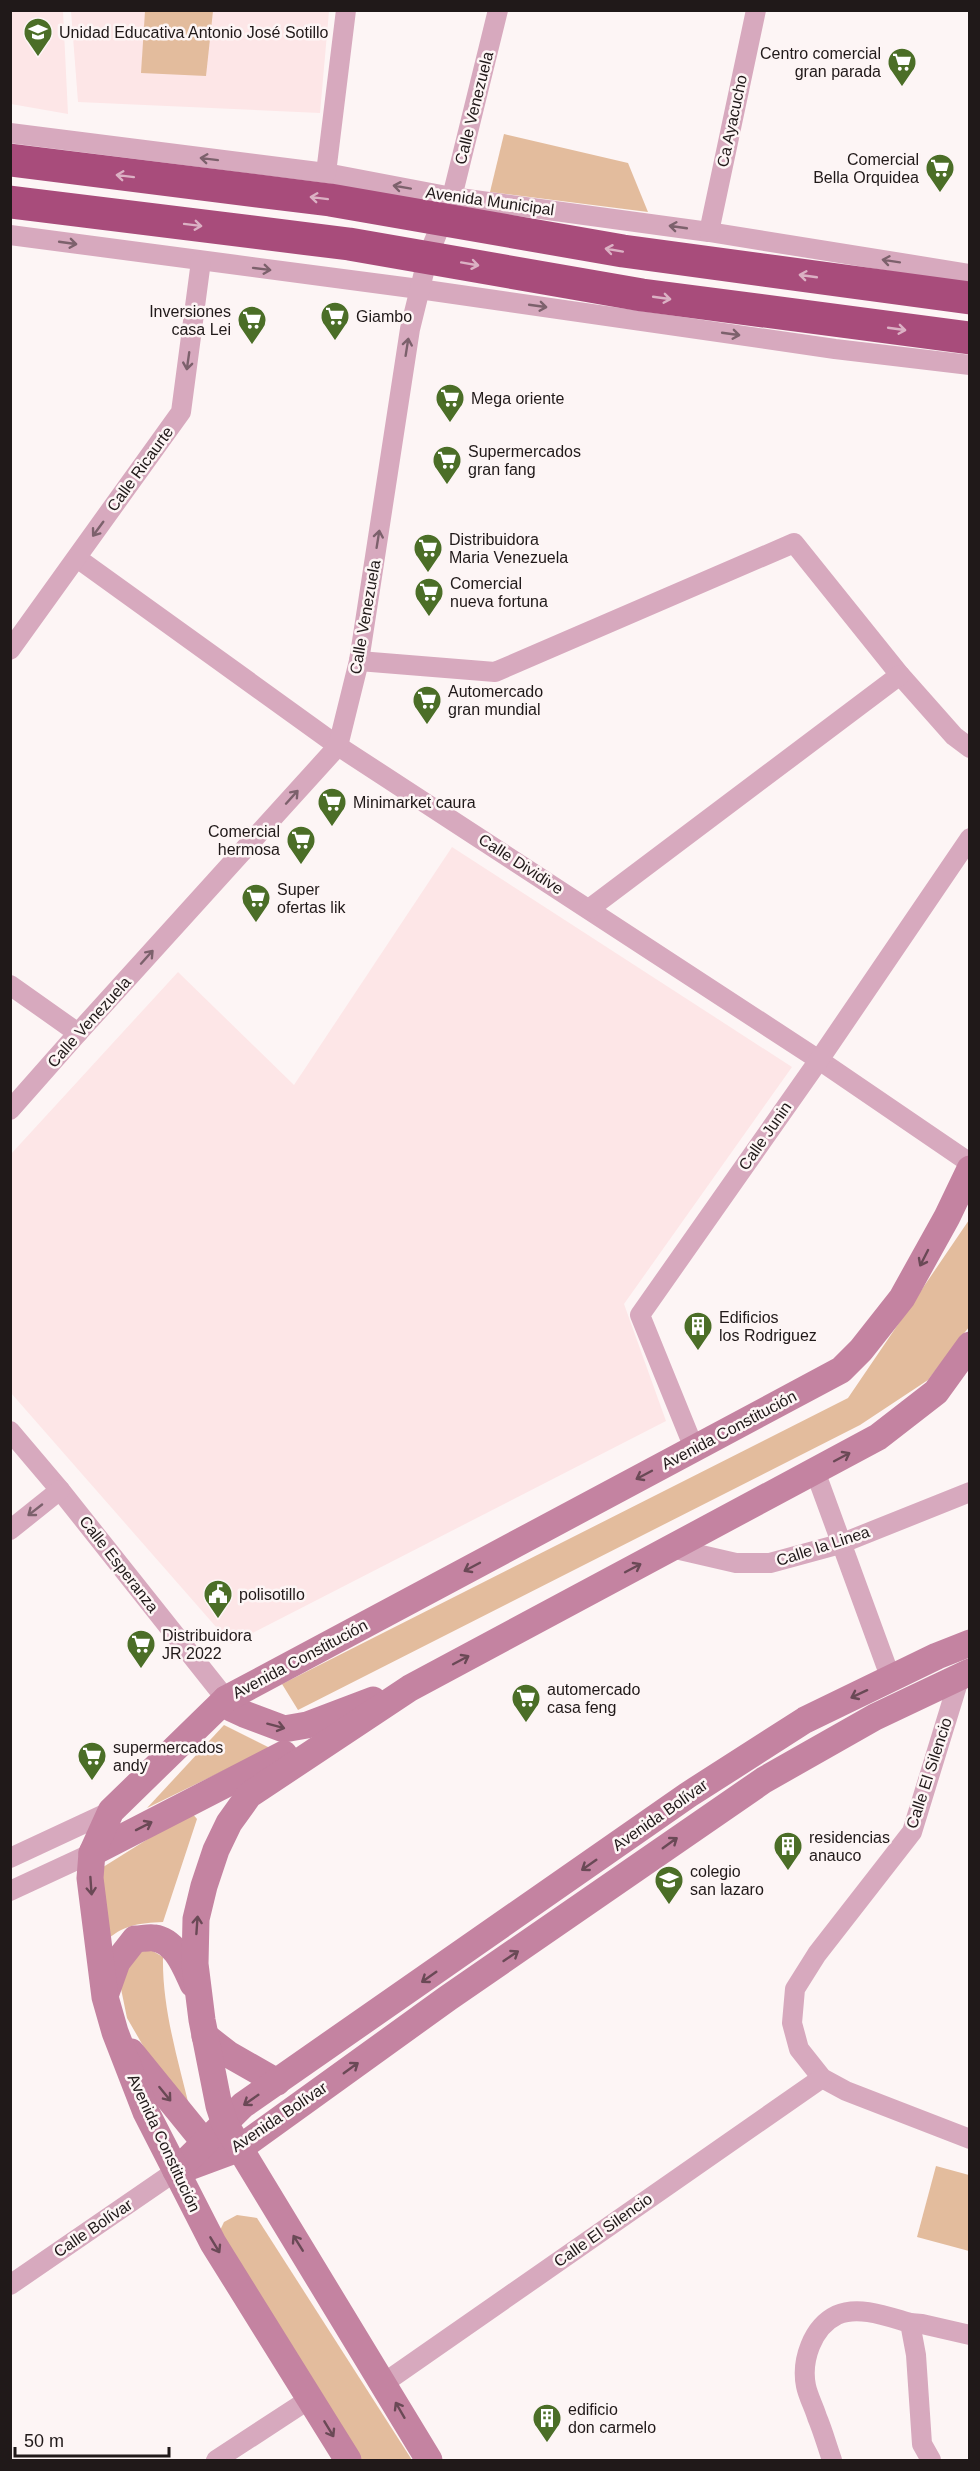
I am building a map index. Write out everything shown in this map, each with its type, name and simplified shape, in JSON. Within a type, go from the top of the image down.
[{"type":"highway","name":"Avenida Municipal","points":[[10,160],[330,200],[448,208],[623,251],[969,298]]},
{"type":"highway","points":[[10,202],[349,244],[642,295],[963,339]]},
{"type":"highway","points":[[860,283],[969,274]]},
{"type":"main road","name":"Avenida Constitución","points":[[348,2460],[213,2243],[146,2112],[115,2032],[105,1997],[90,1878],[92,1853],[111,1811],[226,1699],[840,1370],[861,1350],[902,1299],[947,1217],[969,1169]]},
{"type":"main road","points":[[947,1217],[969,1202]]},
{"type":"main road","points":[[92,1853],[410,1688],[878,1437],[936,1392],[969,1345]]},
{"type":"main road","name":"Avenida Bolívar","points":[[176,2171],[243,2106],[688,1795],[805,1720],[937,1656],[969,1643]]},
{"type":"main road","name":"Avenida Bolívar","points":[[176,2171],[240,2148],[448,1998],[764,1780],[835,1739],[965,1674]]},
{"type":"main road","points":[[226,1699],[231,1707],[244,1714],[284,1729],[307,1725],[410,1688]]},
{"type":"main road","points":[[277,2082],[228,2054],[203,2028],[195,1964],[196,1919],[207,1877],[229,1823],[249,1795],[410,1688]]},
{"type":"main road","points":[[105,1997],[117,1962],[135,1939],[155,1938],[180,1955],[193,1984],[225,2124],[384,2382],[429,2460]]},
{"type":"main road","points":[[115,2032],[205,2143]]},
{"type":"street","points":[[326,173],[346,10]]},
{"type":"street","name":"Calle Venezuela","points":[[10,1110],[338,746],[359,662],[410,329],[428,256],[448,208],[498,10]]},
{"type":"street","name":"Ca Ayacucho","points":[[709,232],[756,10]]},
{"type":"street","name":"Avenida Municipal","points":[[10,134],[326,173],[448,208],[709,232],[969,274]]},
{"type":"street","points":[[10,235],[419,289],[969,366]]},
{"type":"street","name":"Calle Ricaurte","points":[[10,650],[181,412],[201,261]]},
{"type":"street","points":[[359,662],[495,672],[794,543],[900,675],[954,736],[969,748]]},
{"type":"street","name":"Calle Dividive","points":[[77,558],[338,746],[819,1060],[969,1163]]},
{"type":"street","points":[[589,909],[900,675]]},
{"type":"street","name":"Calle Junin","points":[[694,1448],[640,1315],[819,1060],[969,838]]},
{"type":"street","points":[[10,985],[78,1033]]},
{"type":"street","name":"Calle Esperanza","points":[[10,1431],[60,1490],[226,1699]]},
{"type":"street","points":[[815,1471],[891,1679]]},
{"type":"street","points":[[10,1530],[60,1490]]},
{"type":"street","name":"Calle la Linea","points":[[671,1548],[736,1563],[770,1563],[840,1544],[969,1492]]},
{"type":"street","name":"Calle El Silencio","points":[[965,1674],[912,1832],[817,1954],[795,1989],[792,2022],[800,2049],[822,2078],[846,2091],[969,2139]]},
{"type":"street","points":[[10,1858],[111,1811]]},
{"type":"street","points":[[10,1891],[92,1853]]},
{"type":"street","name":"Calle El Silencio","points":[[384,2382],[822,2078]]},
{"type":"street","name":"Calle Bolívar","points":[[10,2285],[176,2171]]},
{"type":"street","points":[[832,2460],[807,2387],[805,2363],[811,2342],[822,2327],[838,2315],[857,2312],[881,2314],[910,2323],[969,2335]]},
{"type":"street","points":[[910,2323],[916,2355],[922,2444],[931,2460]]},
{"type":"street","points":[[216,2460],[311,2398]]},
{"type":"shaded area","name":"Unidad Educativa Antonio José Sotillo","points":[[10,11],[63,11],[68,114],[11,104]]},
{"type":"shaded area","points":[[71,11],[329,11],[320,113],[78,102]]},
{"type":"shaded area","points":[[145,11],[213,11],[206,76],[141,73]]},
{"type":"shaded area","points":[[504,134],[628,163],[648,212],[490,192]]},
{"type":"shaded area","points":[[452,847],[792,1067],[624,1304],[666,1421],[231,1644],[11,1393],[11,1154],[178,972],[294,1085]]},
{"type":"shaded area","points":[[969,1220],[969,1327],[928,1380],[860,1425],[298,1710],[282,1684],[848,1398]]},
{"type":"shaded area","points":[[224,1725],[270,1748],[147,1808]]},
{"type":"shaded area","points":[[191,1812],[197,1819],[163,1922],[124,1928],[105,1942],[92,1874]]},
{"type":"shaded area","points":[[151,1950],[163,1957],[168,2017],[191,2114],[167,2087],[127,2018],[119,1979],[140,1952]]},
{"type":"shaded area","points":[[936,2166],[969,2175],[969,2251],[917,2237]]},
{"type":"shaded area","points":[[237,2215],[257,2218],[412,2460],[357,2460],[216,2239],[224,2222]]},
{"type":"place","name":"Unidad Educativa Antonio José Sotillo","points":[[38,58]]},
{"type":"place","name":"Centro comercial gran parada","points":[[902,88]]},
{"type":"place","name":"Comercial Bella Orquidea","points":[[940,194]]},
{"type":"place","name":"Giambo","points":[[335,342]]},
{"type":"place","name":"Inversiones casa Lei","points":[[252,346]]},
{"type":"place","name":"Mega oriente","points":[[450,424]]},
{"type":"place","name":"Supermercados gran fang","points":[[447,486]]},
{"type":"place","name":"Distribuidora Maria Venezuela","points":[[428,574]]},
{"type":"place","name":"Comercial nueva fortuna","points":[[429,618]]},
{"type":"place","name":"Automercado gran mundial","points":[[427,726]]},
{"type":"place","name":"Minimarket caura","points":[[332,828]]},
{"type":"place","name":"Comercial hermosa","points":[[301,866]]},
{"type":"place","name":"Super ofertas lik","points":[[256,924]]},
{"type":"place","name":"Edificios los Rodriguez","points":[[698,1352]]},
{"type":"place","name":"polisotillo","points":[[218,1620]]},
{"type":"place","name":"Distribuidora JR 2022","points":[[141,1670]]},
{"type":"place","name":"automercado casa feng","points":[[526,1724]]},
{"type":"place","name":"supermercados andy","points":[[92,1782]]},
{"type":"place","name":"residencias anauco","points":[[788,1872]]},
{"type":"place","name":"colegio san lazaro","points":[[669,1906]]},
{"type":"place","name":"edificio don carmelo","points":[[547,2444]]}]
